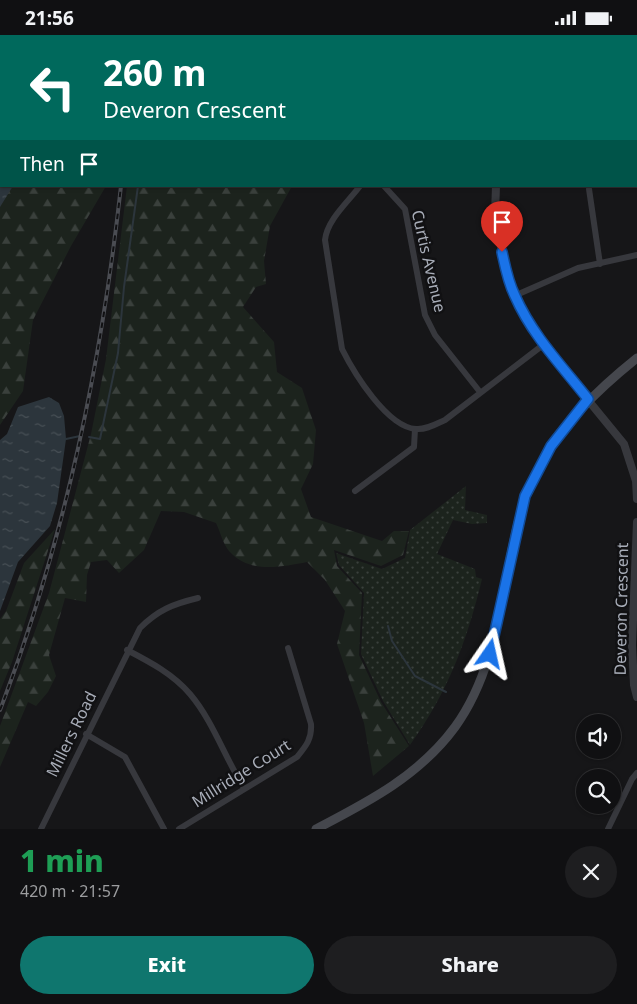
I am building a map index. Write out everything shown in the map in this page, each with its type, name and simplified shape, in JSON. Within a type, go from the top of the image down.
[{"type":"main road","points":[[316,829],[382,795],[438,747],[455,726],[490,654],[525,496],[551,446],[588,399],[637,358]]},
{"type":"street","points":[[359,187],[326,232],[328,258],[342,349],[350,365],[388,415],[401,424],[415,429],[428,428],[445,420],[543,345]]},
{"type":"street","name":"Curtis Avenue","points":[[385,187],[405,209],[425,315],[434,335],[480,393]]},
{"type":"street","points":[[496,187],[495,213],[498,233],[514,296],[543,345],[624,444],[636,481],[637,499]]},
{"type":"street","points":[[589,189],[600,264]]},
{"type":"street","points":[[514,296],[578,268],[637,255]]},
{"type":"street","points":[[355,491],[414,447],[415,429]]},
{"type":"street","name":"Deveron Crescent","points":[[637,522],[632,645],[634,685],[637,697]]},
{"type":"street","name":"Millers Road","points":[[41,829],[127,650],[140,628],[155,613],[176,603],[198,598]]},
{"type":"street","name":"Millridge Court","points":[[179,829],[297,757],[310,739],[311,724],[288,648]]},
{"type":"street","points":[[127,650],[154,664],[174,678],[190,695],[244,788]]},
{"type":"street","points":[[86,734],[124,757],[164,829]]},
{"type":"street","points":[[608,829],[632,779],[637,773]]},
{"type":"green space","points":[[0,187],[105,187],[71,246],[33,320],[23,391],[0,425]]},
{"type":"green space","points":[[127,187],[291,187],[270,226],[264,261],[266,284],[256,287],[243,307],[274,342],[277,372],[302,388],[316,430],[313,464],[301,489],[311,517],[382,541],[394,531],[409,531],[403,555],[381,566],[334,550],[337,566],[362,593],[359,655],[381,702],[409,746],[373,776],[364,723],[337,644],[345,611],[325,580],[307,562],[276,567],[256,566],[246,563],[229,551],[216,523],[184,512],[161,511],[144,550],[119,573],[107,560],[91,562],[87,575],[86,602],[65,598],[49,655],[56,676],[48,692],[36,706],[28,702],[0,767],[0,726],[49,593],[91,434],[106,359]]},
{"type":"green space","points":[[466,486],[465,510],[487,515],[487,523],[472,524],[453,520],[437,554],[475,569],[476,577],[482,579],[463,645],[446,686],[410,745],[383,701],[361,654],[364,593],[339,565],[336,553],[382,569],[405,558],[410,530]]},
{"type":"green space","points":[[55,529],[12,662],[0,691],[0,619],[6,611],[24,563]]},
{"type":"water","points":[[0,187],[12,187],[0,207]]},
{"type":"water","points":[[49,397],[59,403],[64,416],[66,439],[57,503],[50,526],[18,562],[0,611],[0,440],[7,434],[18,407]]},
{"type":"waterway","points":[[89,437],[100,439],[118,353],[124,287],[138,187]]},
{"type":"waterway","points":[[66,439],[80,436]]},
{"type":"waterway","points":[[388,626],[392,641],[415,676],[446,692]]},
{"type":"railway","points":[[0,710],[44,582],[62,517],[91,386],[103,320],[121,187]]},
{"type":"route","points":[[490,654],[525,496],[551,446],[588,399],[543,345],[524,314],[514,296],[502,252]]}]
